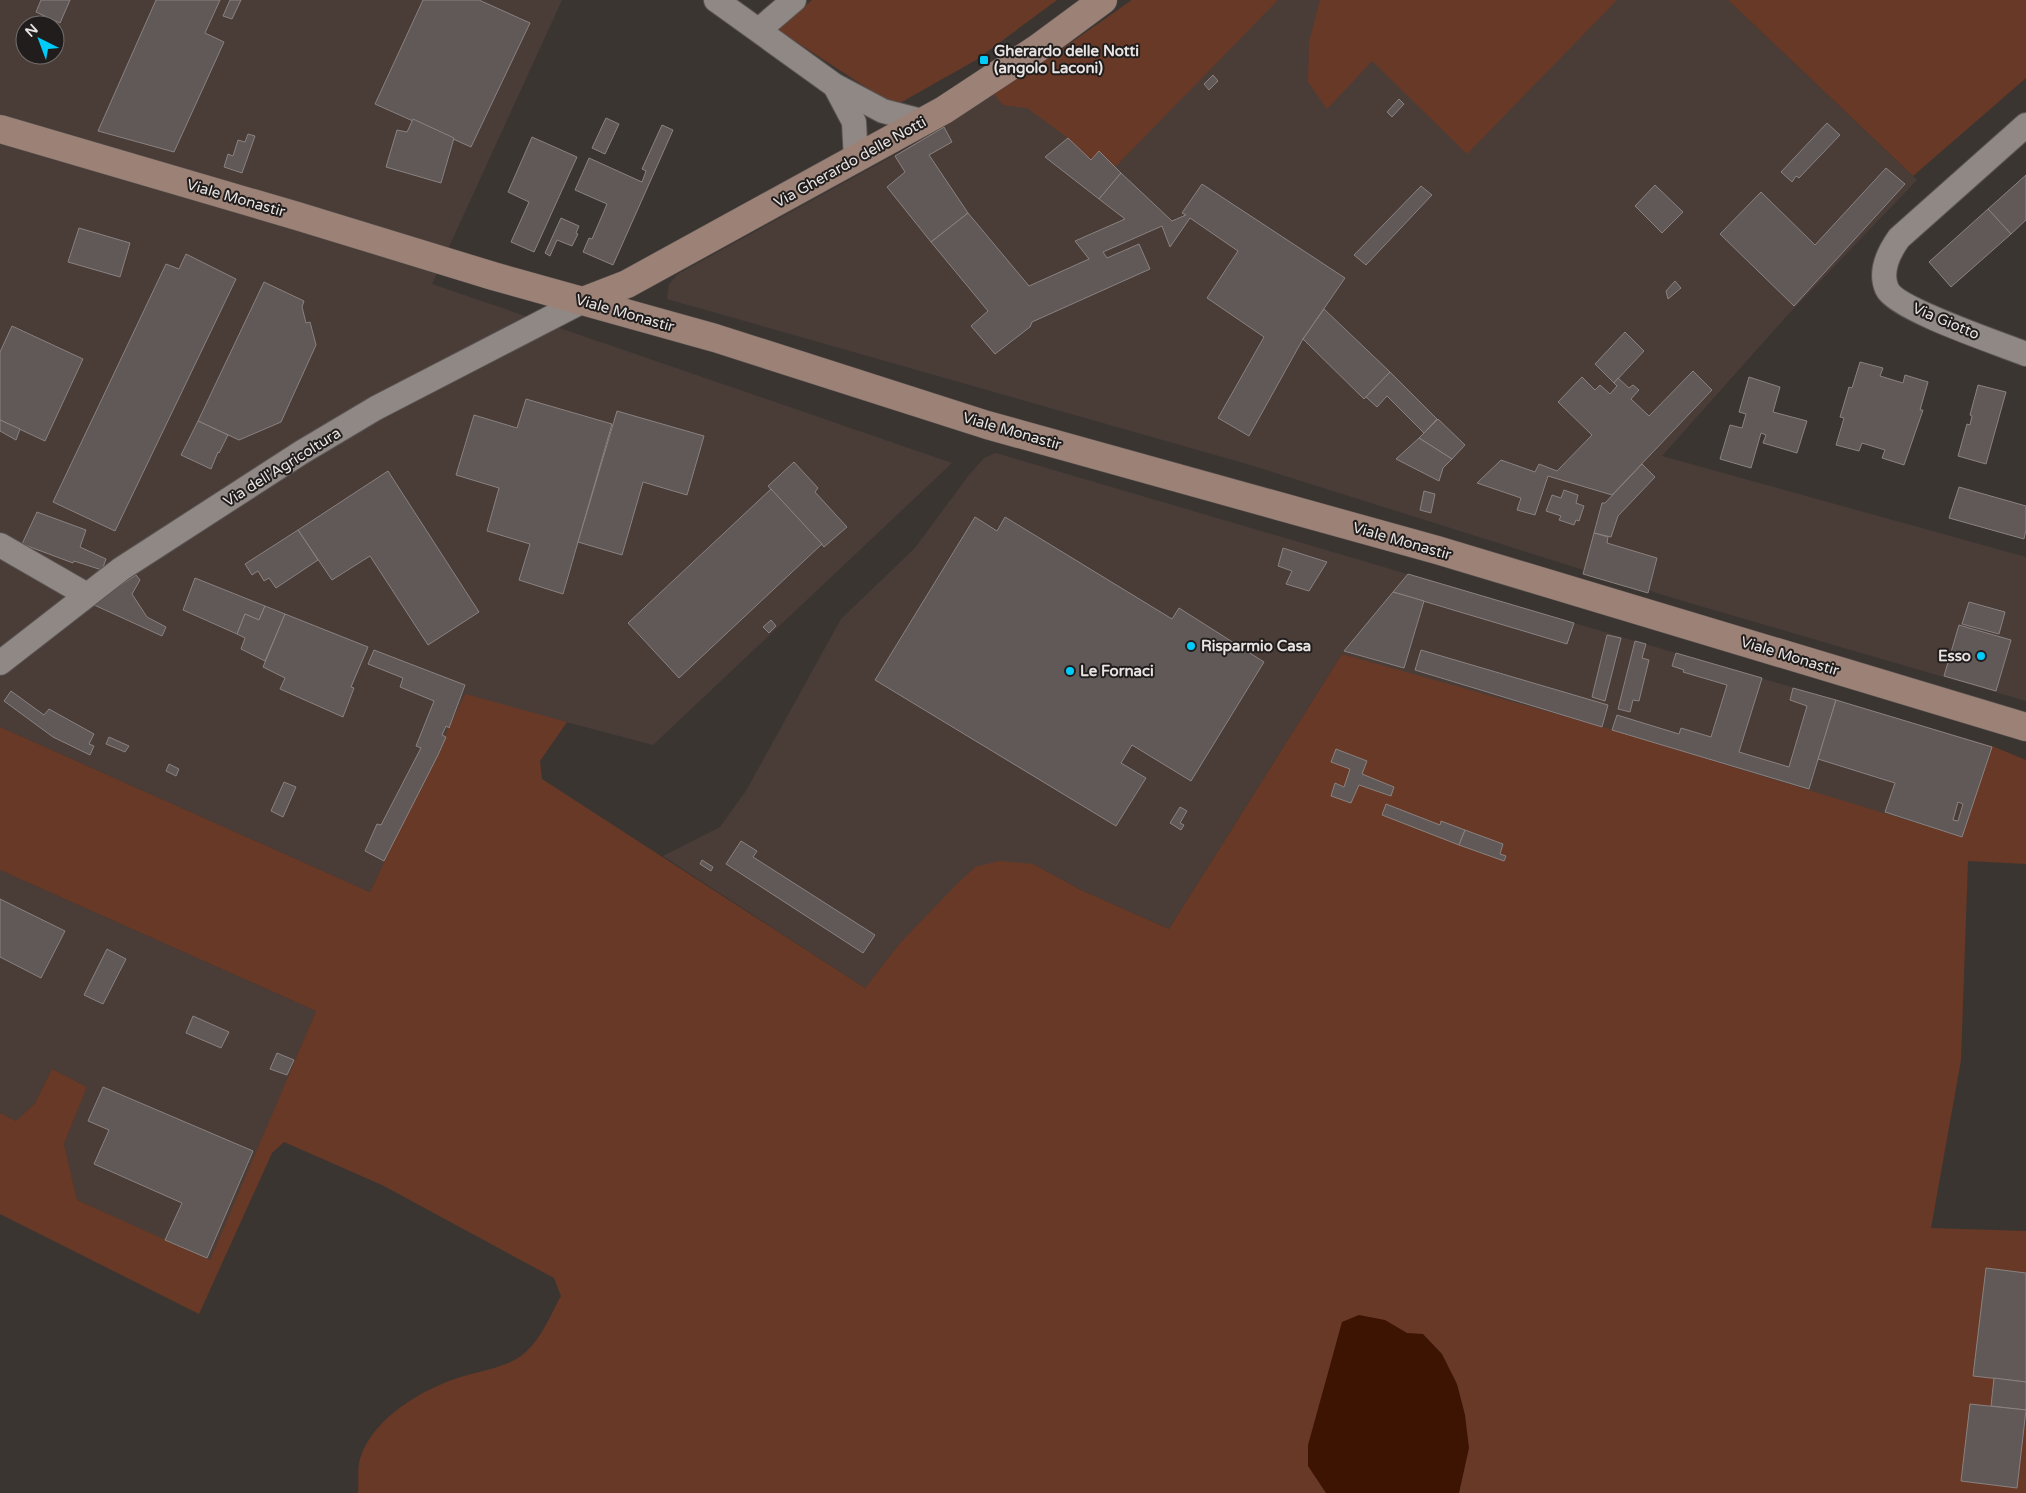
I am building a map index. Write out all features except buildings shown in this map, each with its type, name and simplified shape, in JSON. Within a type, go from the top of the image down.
[{"type":"main road","name":"Via Gherardo delle Notti","points":[[583,301],[627,284],[944,110],[1038,48],[1103,0]]},
{"type":"main road","name":"Viale Monastir","points":[[0,129],[298,216],[493,276],[715,338],[987,425],[1437,550],[2026,727]]},
{"type":"street","points":[[716,0],[834,85],[883,111],[922,121]]},
{"type":"street","points":[[759,30],[794,0]]},
{"type":"street","points":[[834,85],[854,122],[856,160]]},
{"type":"street","name":"Via Giotto","points":[[2026,124],[1899,238],[1887,256],[1885,272],[1887,289],[1900,302],[2026,354]]},
{"type":"street","name":"Via dell'Agricoltura","points":[[0,663],[121,569],[302,452],[376,408],[583,301]]},
{"type":"street","points":[[0,545],[87,595]]},
{"type":"shaded area","points":[[0,0],[562,0],[432,284],[952,463],[653,745],[465,695],[370,892],[0,727]]},
{"type":"shaded area","points":[[812,0],[1057,0],[976,60],[900,103],[890,103],[778,30]]},
{"type":"shaded area","points":[[1132,0],[1728,0],[1917,180],[1784,319],[1662,456],[2026,557],[2026,701],[1676,599],[1247,464],[667,299],[669,284],[678,274],[900,152],[1052,56]]},
{"type":"shaded area","points":[[1132,0],[1278,0],[1115,167],[1099,151],[1091,160],[1068,138],[1027,108],[1003,105],[993,93],[1052,56]]},
{"type":"shaded area","points":[[1320,0],[1617,0],[1467,154],[1372,61],[1327,109],[1308,82],[1309,42]]},
{"type":"shaded area","points":[[1728,0],[2026,0],[2026,78],[1913,176]]},
{"type":"shaded area","points":[[996,453],[1992,746],[1966,841],[1342,654],[1169,929],[1081,890],[1033,864],[975,867],[900,943],[865,988],[663,856],[720,827],[746,791],[841,619],[915,548],[969,475],[984,458]]},
{"type":"shaded area","points":[[1342,654],[1602,727],[1962,837],[1992,746],[2026,760],[2026,864],[1968,861],[1961,1060],[1931,1228],[2026,1231],[2026,1493],[358,1493],[360,1459],[376,1430],[388,1417],[417,1396],[433,1388],[515,1360],[534,1344],[561,1296],[554,1278],[382,1185],[284,1142],[272,1153],[199,1314],[0,1214],[0,1113],[16,1121],[35,1103],[52,1069],[87,1087],[64,1144],[77,1200],[210,1260],[316,1011],[0,870],[0,727],[370,892],[465,694],[567,722],[540,761],[542,779],[865,988],[900,943],[975,867],[999,861],[1033,864],[1081,890],[1169,929]]},
{"type":"shaded area","points":[[0,870],[316,1011],[210,1261],[77,1200],[64,1144],[87,1087],[52,1069],[35,1103],[16,1121],[0,1113]]},
{"type":"shaded area","points":[[1359,1315],[1385,1320],[1407,1333],[1423,1334],[1442,1354],[1457,1384],[1465,1415],[1469,1448],[1459,1493],[1326,1493],[1308,1466],[1308,1445],[1342,1322]]},
{"type":"place","name":"Gherardo delle Notti (angolo Laconi)","points":[[984,60]]},
{"type":"place","name":"Risparmio Casa","points":[[1191,646]]},
{"type":"place","name":"Esso","points":[[1981,656]]},
{"type":"place","name":"Le Fornaci","points":[[1070,671]]}]
